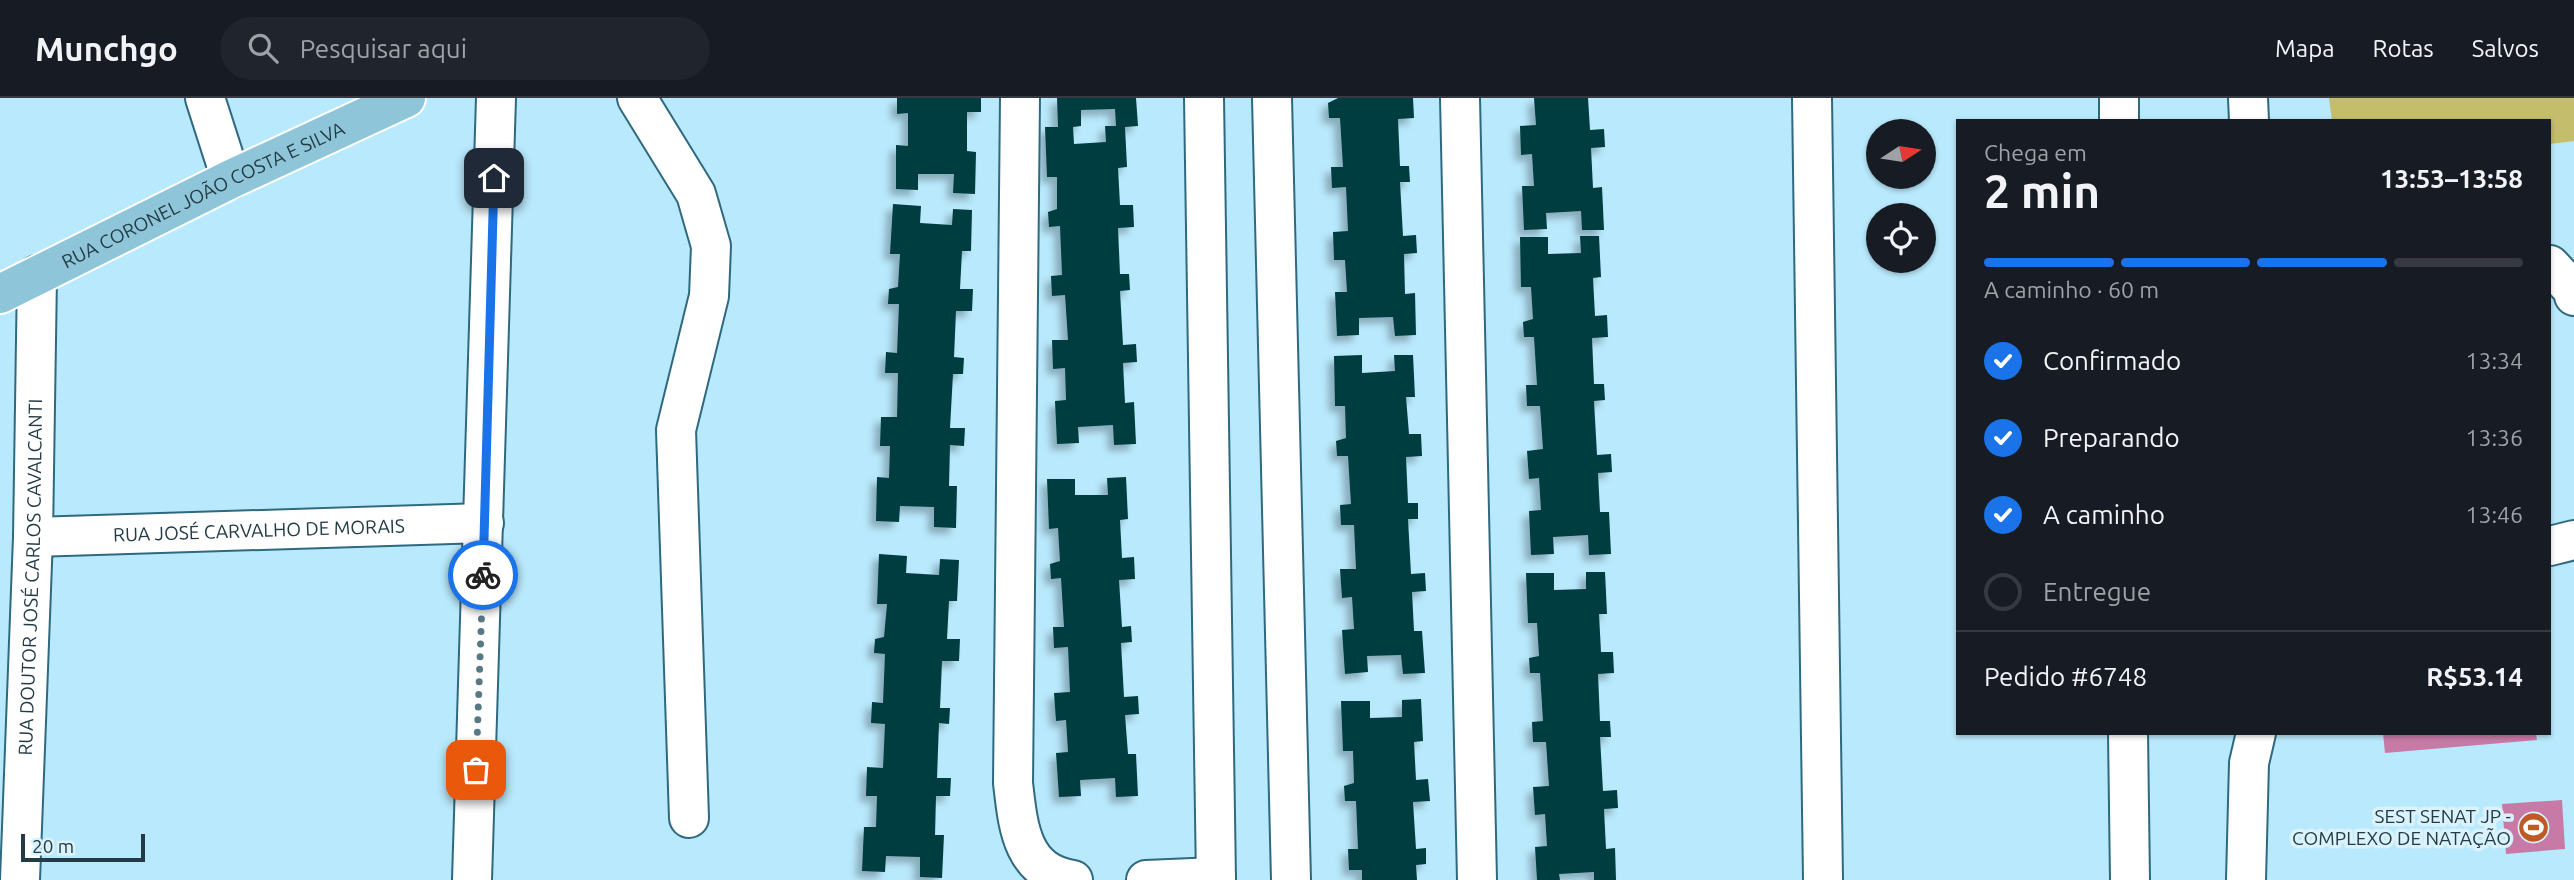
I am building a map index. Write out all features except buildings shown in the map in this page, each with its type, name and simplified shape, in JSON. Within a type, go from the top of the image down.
[{"type":"main road","name":"RUA CORONEL JOÃO COSTA E SILVA","points":[[0,294],[231,179],[406,98]]},
{"type":"street","points":[[205,98],[231,179]]},
{"type":"street","points":[[472,880],[496,98]]},
{"type":"street","points":[[638,98],[696,194],[711,246],[709,296],[676,430],[689,818]]},
{"type":"street","points":[[1020,98],[1013,783],[1018,831],[1029,857],[1049,872],[1073,880]]},
{"type":"street","points":[[1146,880],[1216,879],[1204,98]]},
{"type":"street","points":[[1272,98],[1291,880]]},
{"type":"street","points":[[1460,98],[1477,880]]},
{"type":"street","points":[[1812,98],[1823,880]]},
{"type":"street","points":[[2119,98],[2119,119]]},
{"type":"street","points":[[2248,98],[2249,119]]},
{"type":"street","points":[[2551,266],[2573,289],[2574,296]]},
{"type":"street","name":"RUA DOUTOR JOSÉ CARLOS CAVALCANTI","points":[[20,880],[11,826],[33,537],[37,275]]},
{"type":"street","name":"RUA JOSÉ CARVALHO DE MORAIS","points":[[33,537],[484,523]]},
{"type":"street","points":[[2551,546],[2574,540]]},
{"type":"street","points":[[2128,735],[2130,880]]},
{"type":"street","points":[[2246,880],[2249,763],[2256,735]]},
{"type":"shaded area","points":[[2329,98],[2574,98],[2574,141],[2551,144],[2551,119],[2332,119]]},
{"type":"shaded area","name":"SEST SENAT JP - COMPLEXO DE NATAÇÃO","points":[[2383,735],[2536,735],[2537,740],[2385,753]]},
{"type":"shaded area","name":"SEST SENAT JP - COMPLEXO DE NATAÇÃO","points":[[2562,800],[2565,849],[2506,854],[2502,804]]},
{"type":"way so far","points":[[476,770],[483,575]]},
{"type":"place","name":"SEST SENAT JP - COMPLEXO DE NATAÇÃO","points":[[2534,827]]},
{"type":"route","points":[[483,575],[494,178]]}]
